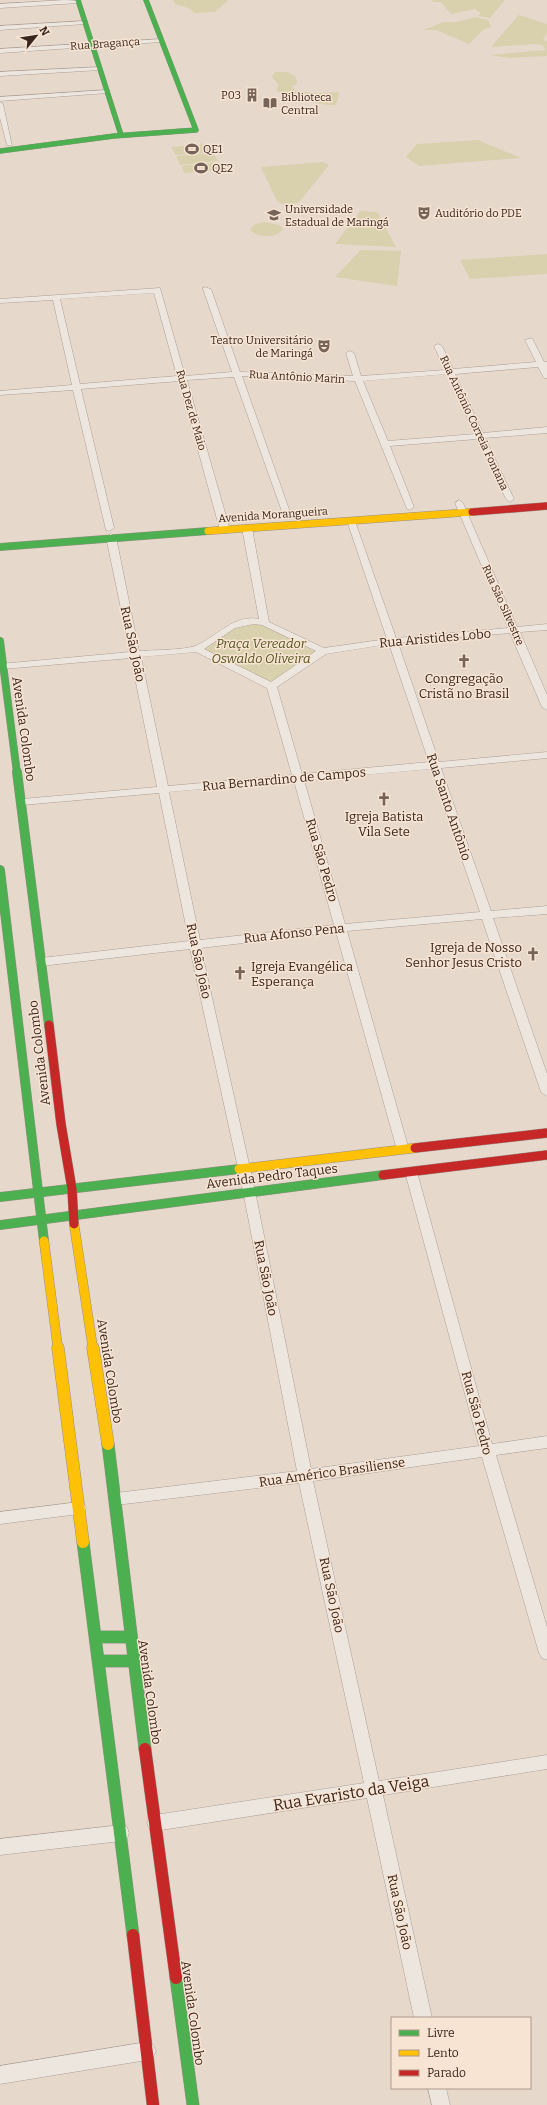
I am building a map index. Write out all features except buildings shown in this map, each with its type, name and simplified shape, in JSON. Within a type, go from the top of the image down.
[{"type":"main road","points":[[0,146],[47,139],[195,127],[146,0]]},
{"type":"main road","points":[[78,1],[120,133]]},
{"type":"main road","points":[[0,151],[120,133]]},
{"type":"main road","points":[[47,139],[68,141]]},
{"type":"main road","points":[[506,499],[547,497]]},
{"type":"main road","name":"Avenida Morangueira","points":[[317,514],[462,503]]},
{"type":"main road","name":"Avenida Morangueira","points":[[0,547],[109,530],[225,530],[547,506]]},
{"type":"main road","name":"Avenida Colombo","points":[[0,641],[9,749],[22,802],[61,1124],[72,1189],[73,1215],[116,1499],[132,1661],[192,2105]]},
{"type":"main road","name":"Avenida Colombo","points":[[0,870],[4,896],[5,969],[42,1220],[78,1508],[97,1637],[153,2105]]},
{"type":"main road","points":[[4,896],[18,905],[34,906]]},
{"type":"main road","name":"Avenida Pedro Taques","points":[[0,1197],[244,1170],[547,1133]]},
{"type":"main road","name":"Avenida Pedro Taques","points":[[0,1225],[249,1191],[547,1155]]},
{"type":"main road","points":[[97,1637],[130,1637]]},
{"type":"main road","points":[[99,1660],[132,1661]]},
{"type":"street","points":[[0,6],[78,1]]},
{"type":"street","points":[[0,28],[85,22]]},
{"type":"street","name":"Rua Bragança","points":[[0,51],[161,40]]},
{"type":"street","points":[[0,74],[100,68]]},
{"type":"street","points":[[0,99],[107,91]]},
{"type":"street","points":[[0,104],[10,145]]},
{"type":"street","points":[[207,289],[287,515]]},
{"type":"street","name":"Rua Dez de Maio","points":[[56,297],[157,290],[225,530]]},
{"type":"street","points":[[0,301],[56,297]]},
{"type":"street","name":"Rua São João","points":[[56,297],[109,530],[195,944],[249,1191],[305,1476],[423,2017]]},
{"type":"street","points":[[529,340],[544,364],[547,376]]},
{"type":"street","name":"Rua Antônio Correia Fontana","points":[[438,346],[480,436],[506,499]]},
{"type":"street","points":[[350,353],[358,380],[410,507]]},
{"type":"street","name":"Rua Antônio Marin","points":[[0,393],[237,374],[271,374],[358,380],[544,364]]},
{"type":"street","points":[[385,444],[547,430]]},
{"type":"street","name":"Rua São Silvestre","points":[[462,503],[462,513],[547,707]]},
{"type":"street","name":"Rua Santo Antônio","points":[[351,521],[547,1092]]},
{"type":"street","points":[[247,528],[265,623]]},
{"type":"street","points":[[3,666],[197,649],[232,626],[254,621],[265,623],[323,650],[272,686],[197,649]]},
{"type":"street","name":"Rua Aristides Lobo","points":[[323,650],[392,641],[547,627]]},
{"type":"street","name":"Rua São Pedro","points":[[272,686],[403,1150]]},
{"type":"street","name":"Rua Bernardino de Campos","points":[[22,802],[547,755]]},
{"type":"street","name":"Rua Afonso Pena","points":[[41,962],[341,928],[487,917],[547,910]]},
{"type":"street","name":"Rua São Pedro","points":[[411,1172],[487,1450],[547,1653]]},
{"type":"street","name":"Rua Américo Brasiliense","points":[[116,1499],[305,1476],[547,1442]]},
{"type":"street","points":[[0,1518],[78,1508]]},
{"type":"street","name":"Rua Evaristo da Veiga","points":[[155,1823],[547,1762]]},
{"type":"street","points":[[0,1847],[121,1833]]},
{"type":"street","points":[[0,2075],[146,2051]]},
{"type":"street","points":[[438,2089],[441,2105]]},
{"type":"green space","points":[[173,0],[228,0],[215,12],[194,13],[191,9],[175,4]]},
{"type":"green space","points":[[432,0],[505,0],[490,18],[478,16],[481,13],[475,9],[451,14],[441,2],[433,2]]},
{"type":"green space","points":[[519,15],[547,24],[547,33],[543,39],[547,42],[547,56],[509,58],[489,55],[546,50],[542,45],[536,44],[491,47]]},
{"type":"green space","points":[[475,17],[488,20],[491,27],[483,30],[469,44],[436,30],[424,30],[443,22],[457,22]]},
{"type":"green space","points":[[275,72],[288,72],[296,77],[297,84],[292,86],[295,91],[319,93],[339,92],[338,99],[335,105],[325,105],[280,93],[276,90],[279,85],[272,77]]},
{"type":"green space","points":[[478,140],[521,158],[419,166],[406,157],[417,144]]},
{"type":"green space","name":"QE1","points":[[209,144],[213,152],[176,155],[171,147]]},
{"type":"green space","points":[[213,153],[218,161],[180,165],[176,156]]},
{"type":"green space","name":"QE2","points":[[218,162],[222,170],[184,173],[181,166]]},
{"type":"green space","points":[[323,162],[329,165],[300,201],[288,205],[277,201],[261,167]]},
{"type":"green space","points":[[360,211],[377,212],[396,247],[335,244]]},
{"type":"green space","points":[[265,222],[279,225],[283,229],[272,236],[257,235],[250,230],[255,224]]},
{"type":"green space","points":[[361,250],[401,251],[397,286],[335,277]]},
{"type":"green space","points":[[547,254],[547,274],[470,279],[460,260]]},
{"type":"green space","name":"Praça Vereador Oswaldo Oliveira","points":[[254,621],[323,651],[272,686],[197,649],[232,626]]},
{"type":"traffic: fast","points":[[78,0],[121,135]]},
{"type":"traffic: fast","points":[[0,151],[114,136],[196,130],[146,0]]},
{"type":"traffic: fast","points":[[0,547],[208,531]]},
{"type":"traffic: fast","points":[[0,641],[49,1025]]},
{"type":"traffic: fast","points":[[0,870],[44,1241]]},
{"type":"traffic: fast","points":[[0,1197],[239,1169]]},
{"type":"traffic: fast","points":[[0,1225],[383,1175]]},
{"type":"traffic: fast","points":[[108,1444],[145,1749]]},
{"type":"traffic: fast","points":[[83,1542],[133,1935]]},
{"type":"traffic: fast","points":[[97,1637],[130,1637]]},
{"type":"traffic: fast","points":[[99,1661],[133,1661]]},
{"type":"traffic: fast","points":[[176,1978],[193,2105]]},
{"type":"traffic: slow","points":[[208,531],[472,512]]},
{"type":"traffic: slow","points":[[239,1169],[415,1148]]},
{"type":"traffic: slow","points":[[74,1224],[108,1444]]},
{"type":"traffic: slow","points":[[44,1241],[83,1542]]},
{"type":"traffic: jam","points":[[472,512],[547,506]]},
{"type":"traffic: jam","points":[[49,1025],[61,1124],[72,1189],[74,1224]]},
{"type":"traffic: jam","points":[[415,1148],[547,1133]]},
{"type":"traffic: jam","points":[[383,1175],[547,1155]]},
{"type":"traffic: jam","points":[[145,1749],[176,1978]]},
{"type":"traffic: jam","points":[[133,1935],[153,2105]]},
{"type":"place","name":"P03","points":[[252,95]]},
{"type":"place","name":"Biblioteca Central","points":[[270,103]]},
{"type":"place","name":"QE1","points":[[192,149]]},
{"type":"place","name":"QE2","points":[[201,168]]},
{"type":"place","name":"Auditório do PDE","points":[[424,213]]},
{"type":"place","name":"Universidade Estadual de Maringá","points":[[274,215]]},
{"type":"place","name":"Teatro Universitário de Maringá","points":[[324,346]]},
{"type":"place","name":"Congregação Cristã no Brasil","points":[[464,661]]},
{"type":"place","name":"Igreja Batista Vila Sete","points":[[384,799]]},
{"type":"place","name":"Igreja de Nosso Senhor Jesus Cristo","points":[[533,954]]},
{"type":"place","name":"Igreja Evangélica Esperança","points":[[240,973]]}]
